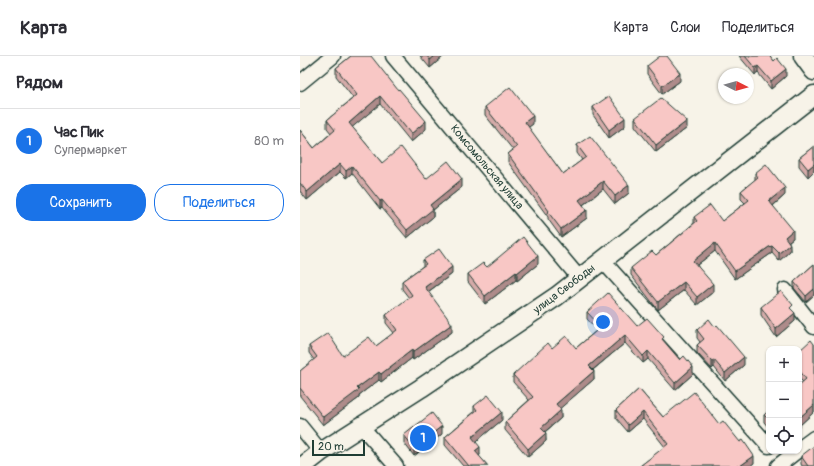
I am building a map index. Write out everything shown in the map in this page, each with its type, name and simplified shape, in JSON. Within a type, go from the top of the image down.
[{"type":"street","points":[[300,83],[334,56]]},
{"type":"street","name":"Комсомольская улица","points":[[393,56],[580,279]]},
{"type":"street","points":[[803,56],[814,71]]},
{"type":"street","name":"улица Свободы","points":[[303,466],[321,452],[362,427],[557,296],[814,95]]},
{"type":"street","points":[[602,260],[766,443]]},
{"type":"street","points":[[784,290],[814,327]]},
{"type":"street","points":[[300,426],[321,452]]},
{"type":"street","points":[[362,427],[396,466]]},
{"type":"street","points":[[802,447],[814,438]]},
{"type":"street","points":[[775,454],[782,465],[794,454]]},
{"type":"building","points":[[351,56],[371,56],[398,90],[399,89],[426,121],[411,134],[380,96],[349,123],[382,163],[401,147],[426,179],[448,161],[462,179],[430,205],[433,209],[407,230],[382,200],[380,201],[352,166],[346,171],[340,164],[307,192],[300,183],[300,130],[314,148],[335,130],[327,120],[357,95],[336,68]]},
{"type":"building","points":[[427,56],[435,56],[430,60]]},
{"type":"building","points":[[660,56],[667,56],[680,73],[662,86],[647,66]]},
{"type":"building","points":[[745,56],[770,56],[774,61],[777,58],[786,69],[771,81],[758,66],[755,68]]},
{"type":"building","points":[[510,87],[533,116],[525,122],[563,174],[586,157],[577,145],[590,136],[629,185],[615,196],[603,181],[579,200],[587,210],[561,229],[508,154],[517,147],[485,107]]},
{"type":"building","points":[[609,96],[625,118],[609,130],[593,107]]},
{"type":"building","points":[[661,98],[687,121],[656,145],[635,118]]},
{"type":"building","points":[[814,146],[814,164],[808,169],[799,158]]},
{"type":"building","points":[[766,164],[785,188],[769,201],[793,230],[785,237],[790,244],[779,253],[772,246],[769,247],[735,271],[715,243],[693,261],[713,284],[697,297],[684,282],[658,302],[631,268],[652,251],[656,255],[697,221],[694,217],[710,205],[722,221],[749,200],[741,191],[758,177],[755,173]]},
{"type":"building","points":[[523,237],[538,256],[485,296],[468,274],[483,263],[487,267]]},
{"type":"building","points":[[439,249],[452,267],[425,287],[452,324],[413,352],[412,350],[381,374],[379,372],[357,388],[359,390],[323,417],[300,388],[300,371],[317,357],[309,346],[328,333],[343,356],[369,337],[376,346],[397,330],[386,315],[412,295],[402,281],[426,264],[423,260]]},
{"type":"building","points":[[814,264],[814,289],[806,296],[794,282]]},
{"type":"building","points":[[781,291],[793,305],[790,308],[795,313],[776,329],[761,307]]},
{"type":"building","points":[[608,293],[637,326],[647,318],[664,337],[662,339],[680,360],[684,356],[693,367],[675,383],[648,351],[643,356],[625,335],[589,366],[594,371],[556,404],[561,410],[541,428],[546,433],[528,449],[505,422],[533,397],[513,375],[548,343],[552,348],[566,336],[576,348],[601,327],[587,312]]},
{"type":"building","points":[[709,319],[715,327],[717,325],[744,357],[725,373],[714,360],[712,361],[697,345],[704,339],[697,330]]},
{"type":"building","points":[[811,340],[814,344],[814,405],[802,415],[802,382],[806,379],[802,374],[802,348]]},
{"type":"building","points":[[639,389],[663,417],[694,392],[719,424],[723,421],[740,442],[743,440],[754,456],[740,466],[640,466],[668,444],[643,412],[628,425],[616,410]]},
{"type":"building","points":[[488,395],[502,412],[472,437],[480,447],[475,451],[488,466],[469,466],[445,437],[477,410],[474,406]]},
{"type":"building","points":[[432,413],[442,426],[414,448],[404,435]]},
{"type":"building","points":[[814,446],[814,466],[808,466],[801,456]]},
{"type":"place","name":"Час Пик","points":[[423,438]]}]
